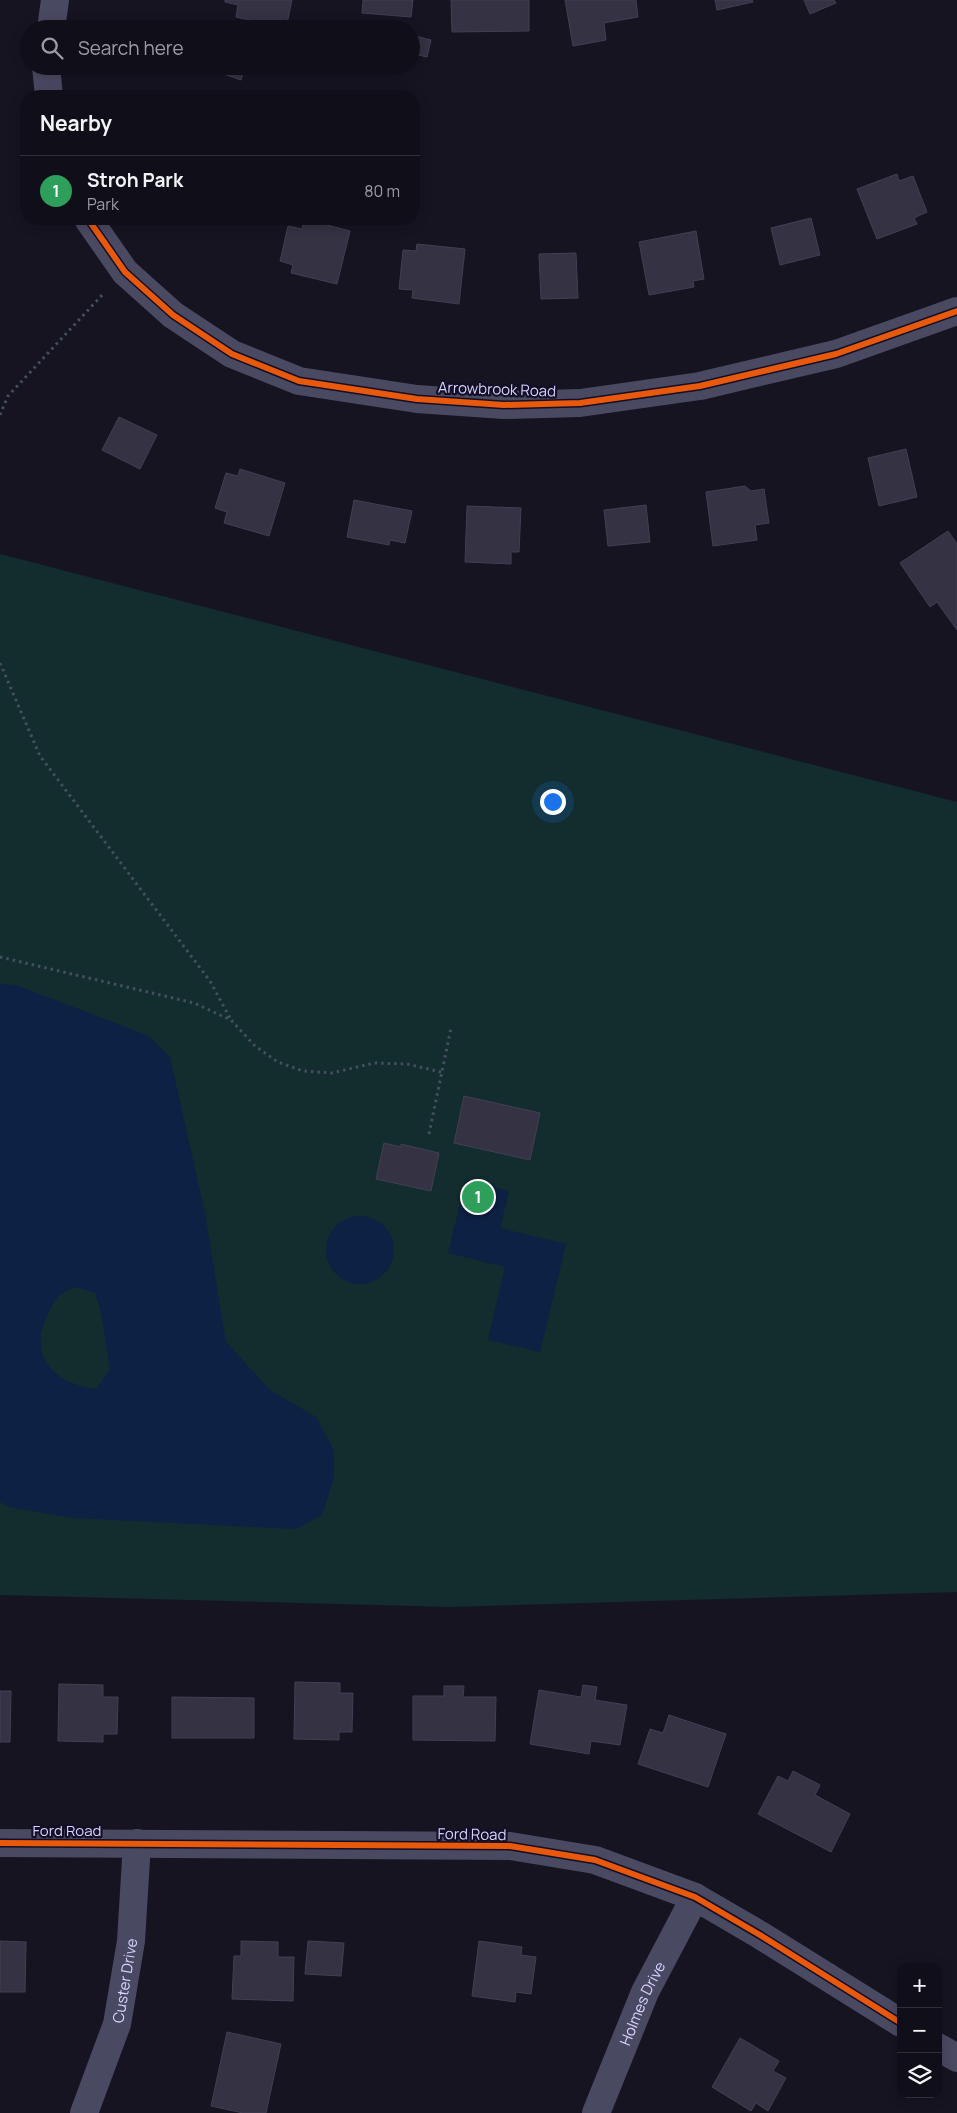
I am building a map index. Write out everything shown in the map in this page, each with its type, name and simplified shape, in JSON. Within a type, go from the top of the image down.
[{"type":"street","points":[[52,20],[55,0]]},
{"type":"street","points":[[47,75],[48,90]]},
{"type":"street","name":"Arrowbrook Road","points":[[92,225],[125,272],[173,315],[232,354],[299,381],[417,399],[504,405],[580,403],[700,386],[836,354],[957,311]]},
{"type":"street","name":"Ford Road","points":[[0,1843],[137,1842],[510,1846],[594,1860],[695,1897],[897,2021]]},
{"type":"street","name":"Custer Drive","points":[[84,2113],[117,2024],[131,1941],[137,1842]]},
{"type":"street","name":"Holmes Drive","points":[[596,2113],[645,1992],[695,1897]]},
{"type":"street","points":[[942,2049],[957,2058]]},
{"type":"path","points":[[0,415],[8,396],[125,272]]},
{"type":"path","points":[[0,663],[40,756],[210,981],[231,1020],[255,1046],[278,1062],[303,1071],[332,1072],[374,1064],[406,1064],[441,1072]]},
{"type":"path","points":[[0,956],[194,1003],[231,1020]]},
{"type":"path","points":[[429,1134],[451,1028]]},
{"type":"green space","points":[[0,554],[957,802],[957,1592],[450,1607],[0,1595]]},
{"type":"water","points":[[0,984],[16,985],[149,1036],[170,1057],[205,1214],[226,1342],[270,1390],[316,1417],[334,1451],[334,1478],[322,1515],[297,1529],[73,1518],[10,1507],[0,1502]],"holes":[[[75,1287],[95,1293],[110,1369],[96,1389],[82,1386],[58,1375],[43,1356],[41,1344],[42,1331],[47,1316],[57,1298]]]},
{"type":"water","points":[[466,1180],[509,1191],[500,1228],[566,1244],[540,1352],[488,1340],[505,1267],[448,1253]]},
{"type":"water","points":[[360,1216],[373,1219],[384,1226],[391,1237],[394,1250],[391,1263],[384,1274],[373,1281],[360,1284],[347,1281],[336,1274],[329,1263],[326,1250],[329,1237],[336,1226],[347,1219]]},
{"type":"building","points":[[225,0],[292,0],[288,20],[250,20],[236,17],[238,5],[225,2]]},
{"type":"building","points":[[363,0],[413,0],[411,17],[362,13]]},
{"type":"building","points":[[451,0],[529,0],[529,31],[452,32]]},
{"type":"building","points":[[565,0],[636,0],[638,17],[604,23],[606,40],[573,46]]},
{"type":"building","points":[[715,0],[752,0],[753,2],[717,10]]},
{"type":"building","points":[[804,0],[834,0],[836,3],[810,14]]},
{"type":"building","points":[[420,37],[431,40],[427,57],[420,55]]},
{"type":"building","points":[[227,75],[242,75],[241,80]]},
{"type":"building","points":[[897,174],[899,181],[913,176],[927,212],[914,218],[917,224],[877,239],[857,189]]},
{"type":"building","points":[[811,218],[820,255],[780,265],[771,228]]},
{"type":"building","points":[[303,225],[327,225],[350,231],[337,284],[291,273],[293,265],[280,261],[288,226],[302,229]]},
{"type":"building","points":[[696,231],[704,279],[693,281],[694,287],[649,295],[639,242]]},
{"type":"building","points":[[417,244],[465,249],[459,304],[412,298],[413,290],[399,289],[403,250],[416,251]]},
{"type":"building","points":[[576,253],[578,298],[541,299],[539,254]]},
{"type":"building","points":[[119,417],[157,435],[140,469],[102,450]]},
{"type":"building","points":[[906,449],[917,497],[879,506],[868,458]]},
{"type":"building","points":[[240,469],[285,483],[269,536],[224,523],[227,512],[215,508],[226,473],[238,476]]},
{"type":"building","points":[[745,486],[751,491],[764,489],[769,523],[755,525],[757,540],[713,546],[706,492]]},
{"type":"building","points":[[354,500],[412,511],[405,543],[390,540],[389,545],[347,537]]},
{"type":"building","points":[[646,505],[650,542],[608,546],[604,510]]},
{"type":"building","points":[[467,506],[521,508],[519,552],[511,552],[511,564],[465,562]]},
{"type":"building","points":[[948,531],[957,544],[957,630],[937,602],[930,607],[900,563]]},
{"type":"building","points":[[464,1096],[540,1113],[530,1160],[454,1143]]},
{"type":"building","points":[[384,1143],[401,1147],[401,1144],[439,1153],[431,1191],[376,1179]]},
{"type":"building","points":[[295,1682],[340,1683],[340,1693],[353,1693],[352,1732],[339,1732],[339,1740],[294,1739]]},
{"type":"building","points":[[59,1684],[103,1685],[103,1697],[118,1697],[117,1734],[103,1734],[103,1742],[58,1741]]},
{"type":"building","points":[[583,1685],[597,1687],[595,1700],[627,1705],[620,1745],[591,1741],[589,1754],[530,1744],[539,1690],[581,1697]]},
{"type":"building","points":[[444,1686],[464,1686],[463,1697],[496,1697],[495,1741],[413,1740],[413,1696],[444,1696]]},
{"type":"building","points":[[0,1691],[11,1691],[10,1742],[0,1742]]},
{"type":"building","points":[[172,1697],[254,1698],[254,1738],[172,1738]]},
{"type":"building","points":[[669,1715],[726,1734],[708,1787],[638,1764],[650,1729],[663,1733]]},
{"type":"building","points":[[793,1771],[820,1785],[815,1795],[850,1814],[831,1852],[758,1814],[778,1776],[788,1781]]},
{"type":"building","points":[[0,1941],[26,1942],[25,1992],[0,1992]]},
{"type":"building","points":[[241,1941],[278,1942],[278,1957],[294,1957],[293,2001],[232,1999],[234,1956],[241,1956]]},
{"type":"building","points":[[308,1941],[344,1943],[341,1976],[305,1974]]},
{"type":"building","points":[[479,1941],[522,1947],[521,1955],[536,1957],[531,1994],[516,1992],[515,2002],[472,1996]]},
{"type":"building","points":[[227,2032],[281,2044],[266,2113],[243,2113],[211,2106]]},
{"type":"building","points":[[740,2038],[779,2061],[773,2071],[786,2078],[768,2111],[756,2103],[751,2111],[712,2087]]},
{"type":"cycle path","points":[[92,225],[125,272],[173,315],[232,354],[299,381],[417,399],[504,405],[580,403],[700,386],[836,354],[957,311]]},
{"type":"cycle path","points":[[0,1843],[510,1846],[595,1860],[695,1897],[897,2021]]},
{"type":"place","name":"Stroh Park","points":[[478,1197]]}]
